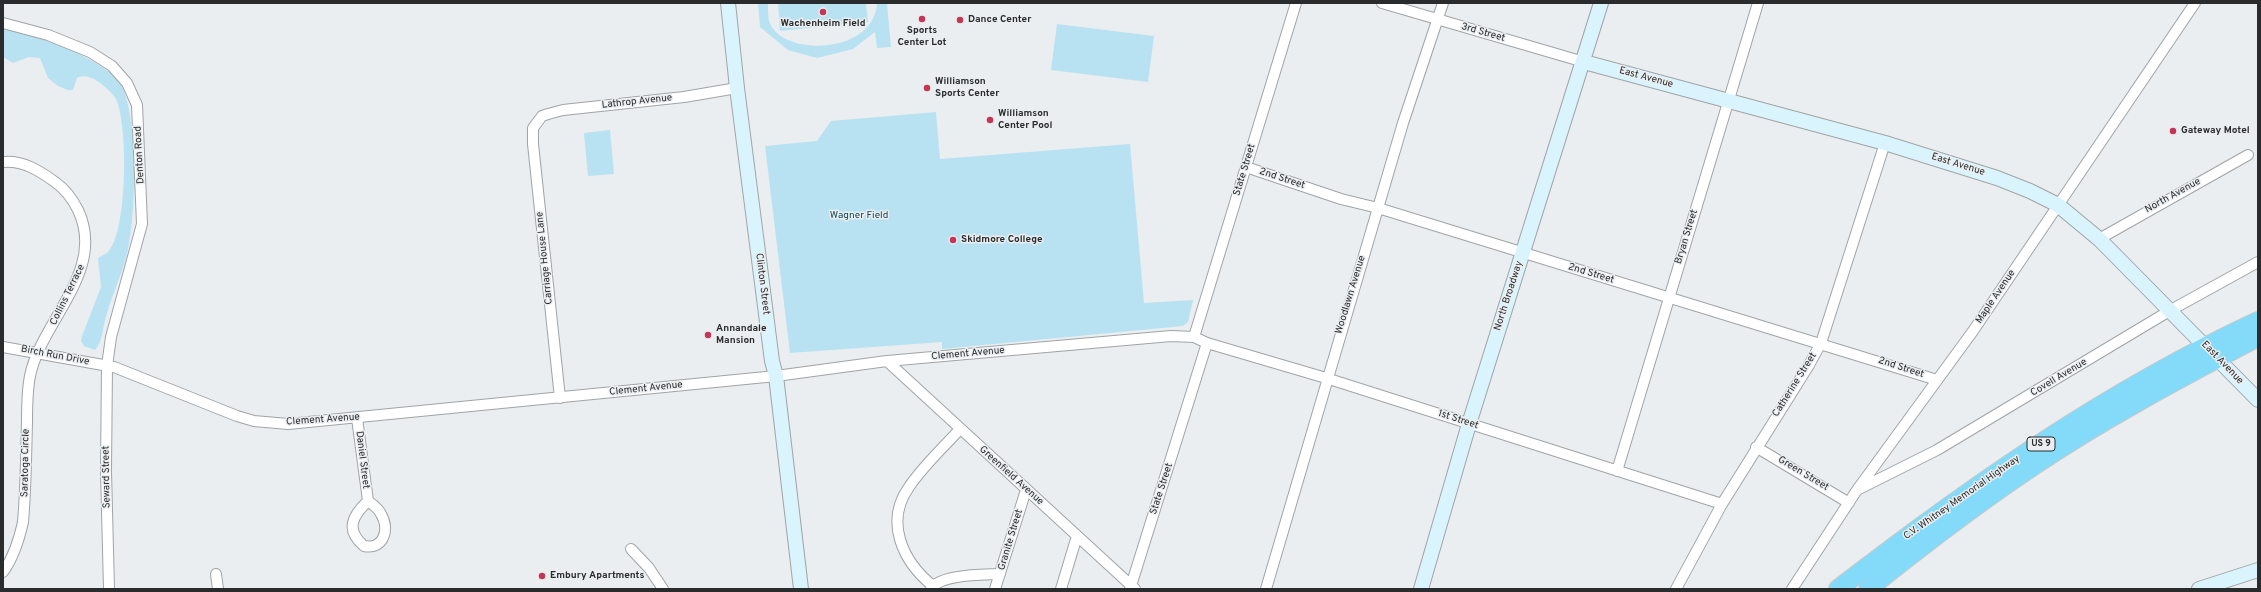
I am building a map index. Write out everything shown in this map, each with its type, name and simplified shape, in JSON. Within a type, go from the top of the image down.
[{"type":"highway","name":"C.V. Whitney Memorial Highway","points":[[1838,589],[1996,472],[2119,395],[2205,346],[2258,321]]},
{"type":"highway","name":"C.V. Whitney Memorial Highway","points":[[1868,589],[1911,555],[2038,463],[2110,418],[2258,337]]},
{"type":"street","name":"Clinton Street","points":[[728,3],[737,88],[771,354],[776,376],[801,589]]},
{"type":"street","name":"State Street","points":[[1194,336],[1296,3]]},
{"type":"street","name":"3rd Street","points":[[1382,3],[1584,62]]},
{"type":"street","name":"Woodlawn Avenue","points":[[1266,589],[1326,378],[1403,123],[1443,3]]},
{"type":"street","name":"North Broadway","points":[[1420,589],[1544,181],[1584,62],[1601,3]]},
{"type":"street","name":"Bryan Street","points":[[1618,472],[1758,3]]},
{"type":"street","name":"Maple Avenue","points":[[1792,589],[1857,490],[1938,380],[2195,3]]},
{"type":"street","name":"Denton Road","points":[[3,23],[48,35],[90,52],[112,66],[127,83],[137,105],[142,224],[111,338],[107,366]]},
{"type":"street","name":"East Avenue","points":[[1584,62],[1885,143],[1997,178],[2030,191],[2058,205],[2099,238],[2258,400]]},
{"type":"street","name":"Lathrop Avenue","points":[[540,120],[542,116],[563,110],[684,98],[737,88]]},
{"type":"street","name":"Carriage House Lane","points":[[540,120],[533,128],[533,144],[560,398]]},
{"type":"street","name":"Catherine Street","points":[[1676,589],[1722,504],[1756,447],[1809,365],[1821,343],[1885,143]]},
{"type":"street","name":"North Avenue","points":[[2099,238],[2248,156]]},
{"type":"street","name":"Collins Terrace","points":[[3,162],[11,161],[29,166],[61,186],[75,204],[83,220],[84,260],[39,352]]},
{"type":"street","name":"2nd Street","points":[[1246,167],[1341,199],[1378,208],[1938,380]]},
{"type":"street","name":"Covell Avenue","points":[[1857,490],[1938,450],[2171,310],[2258,262]]},
{"type":"street","name":"Clement Avenue","points":[[107,366],[114,367],[237,416],[254,421],[288,424],[776,376],[887,362],[1171,336],[1194,336]]},
{"type":"street","name":"1st Street","points":[[1194,336],[1207,343],[1326,378],[1722,504]]},
{"type":"street","name":"State Street","points":[[1132,588],[1207,343]]},
{"type":"street","name":"Birch Run Drive","points":[[3,347],[39,352],[107,366]]},
{"type":"street","name":"Saratoga Circle","points":[[3,572],[10,562],[19,542],[23,522],[30,376],[39,352]]},
{"type":"street","name":"Greenfield Avenue","points":[[887,362],[1132,588]]},
{"type":"street","name":"Seward Street","points":[[107,366],[106,471],[109,589]]},
{"type":"street","name":"Daniel Street","points":[[357,418],[368,501]]},
{"type":"street","points":[[960,429],[909,487],[899,505],[898,526],[901,546],[910,563],[932,588],[939,582],[962,577],[1000,574]]},
{"type":"street","name":"Green Street","points":[[1756,447],[1849,503]]},
{"type":"street","name":"Granite Street","points":[[996,589],[1026,490]]},
{"type":"street","points":[[1061,589],[1077,536]]},
{"type":"street","points":[[631,549],[650,568],[663,589]]},
{"type":"street","points":[[2199,589],[2258,570]]},
{"type":"street","points":[[216,574],[218,589]]},
{"type":"green space","points":[[758,3],[768,3],[769,21],[777,33],[790,41],[807,45],[826,45],[844,41],[860,33],[872,20],[877,3],[887,3],[891,47],[877,48],[875,32],[853,49],[817,58],[788,50],[760,27]]},
{"type":"green space","name":"Wachenheim Field","points":[[778,3],[866,3],[868,22],[780,31]]},
{"type":"green space","points":[[1057,24],[1154,36],[1148,82],[1051,70]]},
{"type":"green space","points":[[3,27],[43,39],[82,55],[116,76],[125,93],[133,135],[134,184],[131,228],[125,261],[107,313],[100,342],[95,350],[84,346],[81,341],[101,287],[98,258],[108,252],[115,240],[119,223],[124,177],[123,130],[120,112],[114,96],[94,79],[81,76],[77,78],[73,90],[68,90],[58,86],[48,78],[40,58],[29,57],[13,63],[3,57]]},
{"type":"green space","name":"Wagner Field","points":[[936,112],[940,159],[1130,144],[1144,303],[1193,300],[1188,322],[1183,326],[942,349],[942,342],[790,353],[765,146],[817,141],[831,121]]},
{"type":"green space","points":[[610,130],[614,174],[588,176],[584,133]]},
{"type":"place","name":"Wachenheim Field","points":[[823,12]]},
{"type":"place","name":"Sports Center Lot","points":[[922,19]]},
{"type":"place","name":"Dance Center","points":[[960,20]]},
{"type":"place","name":"Williamson Sports Center","points":[[927,88]]},
{"type":"place","name":"Williamson Center Pool","points":[[990,120]]},
{"type":"place","name":"Gateway Motel","points":[[2173,131]]},
{"type":"place","name":"Skidmore College","points":[[953,240]]},
{"type":"place","name":"Annandale Mansion","points":[[708,335]]},
{"type":"place","name":"Embury Apartments","points":[[542,576]]}]
